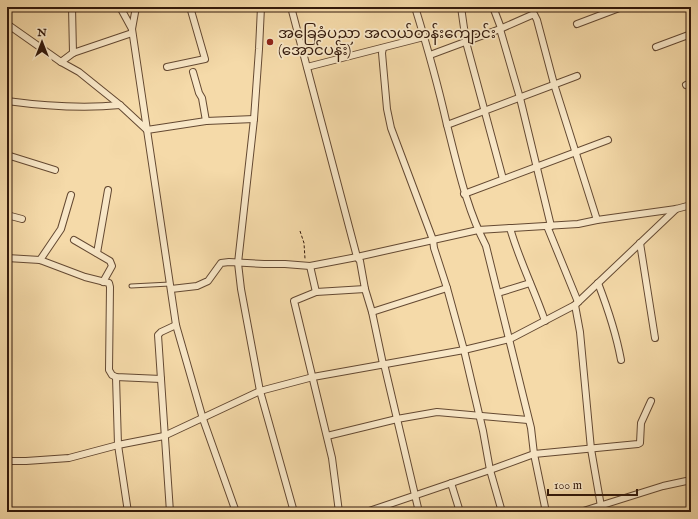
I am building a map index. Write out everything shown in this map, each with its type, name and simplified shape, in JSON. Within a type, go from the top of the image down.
[{"type":"street","points":[[72,7],[73,53]]},
{"type":"street","points":[[120,7],[132,31],[176,325],[203,419],[236,512]]},
{"type":"street","points":[[132,31],[136,7]]},
{"type":"street","points":[[167,67],[205,59],[190,7]]},
{"type":"street","points":[[261,7],[254,119],[238,263],[241,289],[260,391],[294,512]]},
{"type":"street","points":[[290,7],[360,261],[365,289],[372,312],[419,512]]},
{"type":"street","points":[[415,7],[430,55],[464,194],[486,246],[531,428],[534,454],[546,512]]},
{"type":"street","points":[[461,7],[466,42],[503,179]]},
{"type":"street","points":[[493,7],[501,28],[520,98],[549,226],[577,304],[591,449],[602,512]]},
{"type":"street","points":[[577,24],[622,7]]},
{"type":"street","points":[[430,55],[534,14],[538,20],[554,84],[574,152],[597,220]]},
{"type":"street","points":[[7,24],[61,62],[79,72],[120,105],[147,130]]},
{"type":"street","points":[[61,62],[73,53],[132,31]]},
{"type":"street","points":[[656,47],[691,34]]},
{"type":"street","points":[[306,66],[424,37]]},
{"type":"street","points":[[384,48],[382,54],[386,109],[391,128],[433,240],[448,288],[483,431],[490,470],[502,512]]},
{"type":"street","points":[[193,72],[199,94],[202,98],[206,122]]},
{"type":"street","points":[[447,125],[577,76]]},
{"type":"street","points":[[7,101],[33,105],[120,105]]},
{"type":"street","points":[[147,130],[206,122],[254,119]]},
{"type":"street","points":[[464,194],[608,140]]},
{"type":"street","points":[[7,155],[55,170]]},
{"type":"street","points":[[97,253],[108,190]]},
{"type":"street","points":[[40,260],[61,229],[71,195]]},
{"type":"street","points":[[171,286],[197,286],[208,281],[221,263],[308,265],[358,257],[478,230],[578,224],[676,209],[691,205]]},
{"type":"street","points":[[7,461],[69,458],[118,445],[164,436],[260,391],[313,377],[464,350],[510,339],[577,304],[676,209]]},
{"type":"street","points":[[7,215],[22,219]]},
{"type":"street","points":[[510,228],[517,251],[545,321]]},
{"type":"street","points":[[74,240],[110,260],[112,266],[103,282]]},
{"type":"street","points":[[640,243],[655,338]]},
{"type":"street","points":[[7,258],[40,260],[109,283],[109,370],[112,375],[116,377],[161,379]]},
{"type":"street","points":[[308,265],[316,292]]},
{"type":"street","points":[[498,293],[530,283]]},
{"type":"street","points":[[598,283],[615,331],[621,360]]},
{"type":"street","points":[[372,312],[448,288]]},
{"type":"street","points":[[339,512],[332,458],[294,301],[316,292],[365,289]]},
{"type":"street","points":[[170,512],[158,335],[176,325]]},
{"type":"street","points":[[116,377],[118,445],[128,512]]},
{"type":"street","points":[[366,512],[534,454],[640,443],[641,424],[651,401]]},
{"type":"street","points":[[327,436],[397,419],[437,412],[528,420]]},
{"type":"street","points":[[580,512],[664,486],[691,480]]},
{"type":"street","points":[[451,483],[460,512]]},
{"type":"lane","points":[[130,286],[171,286]]},
{"type":"path","points":[[300,231],[308,265]]},
{"type":"place","name":"အခြေခံပညာ အလယ်တန်းကျောင်း (အောင်ပန်း)","points":[[270,42]]}]
